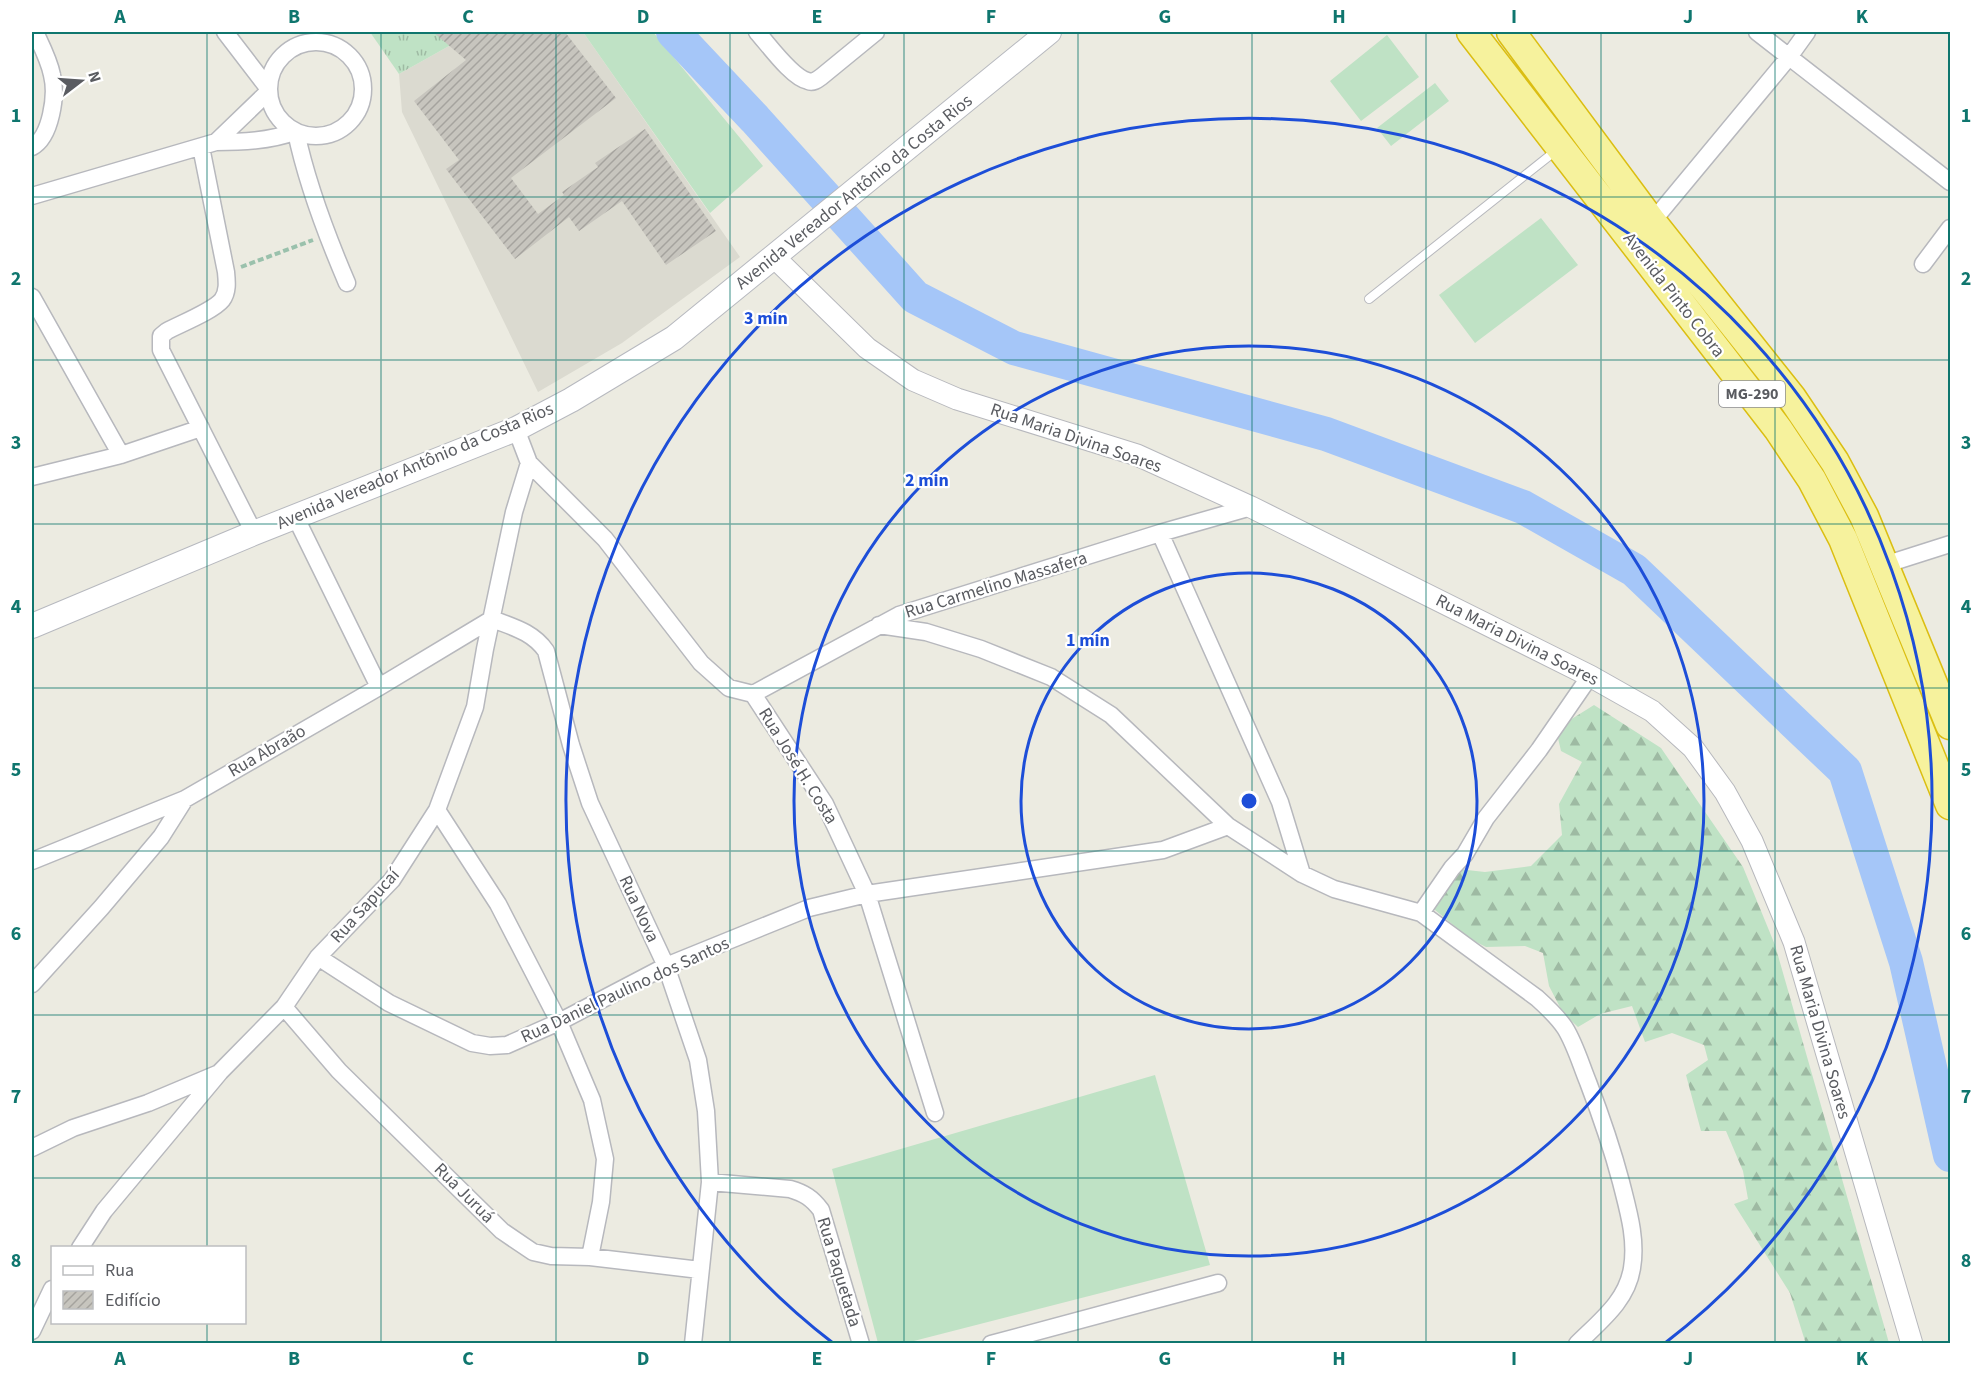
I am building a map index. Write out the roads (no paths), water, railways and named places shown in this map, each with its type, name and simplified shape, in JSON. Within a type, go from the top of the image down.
[{"type":"highway","name":"Avenida Pinto Cobra","points":[[1471,32],[1778,429],[1812,480],[1843,539],[1950,805]]},
{"type":"highway","name":"Avenida Pinto Cobra","points":[[1511,32],[1652,222],[1792,398],[1835,462],[1864,516],[1950,725]]},
{"type":"highway","points":[[1511,83],[1530,89],[1547,80]]},
{"type":"main road","name":"Avenida Vereador Antônio da Costa Rios","points":[[32,626],[295,516],[516,429],[572,400],[674,338],[1049,32]]},
{"type":"street","points":[[32,147],[45,132],[54,98],[53,76],[35,32]]},
{"type":"street","points":[[209,145],[268,90],[271,73],[278,59],[290,49],[303,43],[318,41],[346,52],[356,64],[363,93],[359,107],[351,120],[339,130],[325,135],[310,136],[295,132],[280,120],[272,106],[268,90],[225,32]]},
{"type":"street","points":[[757,32],[794,72],[812,82],[876,32]]},
{"type":"street","points":[[1757,32],[1950,182]]},
{"type":"street","points":[[1652,222],[1808,32]]},
{"type":"street","points":[[32,196],[209,145],[244,142],[295,132]]},
{"type":"street","points":[[295,132],[326,236],[346,283]]},
{"type":"street","points":[[209,145],[227,287],[223,299],[216,306],[161,336],[161,350],[254,533]]},
{"type":"street","points":[[1923,264],[1950,228]]},
{"type":"street","name":"Rua Maria Divina Soares","points":[[773,256],[867,348],[913,380],[957,399],[1137,455],[1251,507],[1590,676],[1652,711],[1692,748],[1725,792],[1752,841],[1794,942],[1912,1344]]},
{"type":"street","points":[[32,297],[121,455]]},
{"type":"street","points":[[32,477],[121,455],[201,428]]},
{"type":"street","points":[[516,429],[529,463]]},
{"type":"street","name":"Rua Sapucaí","points":[[81,1246],[105,1211],[220,1072],[284,1006],[318,957],[392,880],[437,810],[475,708],[514,512],[529,463]]},
{"type":"street","name":"Rua José H. Costa","points":[[529,463],[605,539],[701,663],[729,688],[753,694],[825,804],[867,894],[935,1113]]},
{"type":"street","name":"Rua Carmelino Massafera","points":[[753,694],[898,615],[1251,507]]},
{"type":"street","points":[[295,516],[379,687]]},
{"type":"street","points":[[1160,533],[1280,802],[1302,874]]},
{"type":"street","points":[[1884,565],[1950,544]]},
{"type":"street","name":"Rua Abraão","points":[[32,861],[184,799],[492,619]]},
{"type":"street","name":"Rua Nova","points":[[492,619],[531,634],[546,651],[571,745],[590,803],[666,966],[698,1060],[706,1111],[710,1182],[693,1344]]},
{"type":"street","points":[[879,625],[926,632],[981,649],[1051,677],[1112,715],[1228,826],[1302,874],[1334,890],[1421,913],[1537,998],[1554,1014],[1566,1029],[1607,1132],[1629,1213],[1634,1244],[1632,1268],[1626,1288],[1617,1305],[1577,1344]]},
{"type":"street","points":[[1421,913],[1452,868],[1465,854],[1486,818],[1539,750],[1590,676]]},
{"type":"street","points":[[32,984],[161,837],[184,799]]},
{"type":"street","points":[[437,810],[498,904],[560,1022],[592,1100],[605,1159],[601,1202],[590,1257]]},
{"type":"street","name":"Rua Daniel Paulino dos Santos","points":[[318,957],[389,1003],[472,1043],[490,1046],[507,1044],[560,1022],[666,966],[809,908],[867,894],[1163,850],[1228,826]]},
{"type":"street","name":"Rua Juruá","points":[[284,1006],[339,1071],[502,1231],[533,1252],[551,1256],[590,1257],[700,1270]]},
{"type":"street","points":[[32,1148],[73,1128],[148,1103],[220,1072]]},
{"type":"street","name":"Rua Paquetada","points":[[710,1182],[790,1189],[802,1192],[813,1199],[821,1210],[861,1344]]},
{"type":"street","points":[[991,1344],[1218,1283]]},
{"type":"street","points":[[32,1331],[51,1291]]},
{"type":"lane","points":[[1369,299],[1560,147]]},
{"type":"waterway","points":[[673,32],[755,119],[915,297],[1014,348],[1326,434],[1523,507],[1634,570],[1845,771],[1906,962],[1950,1155]]}]
